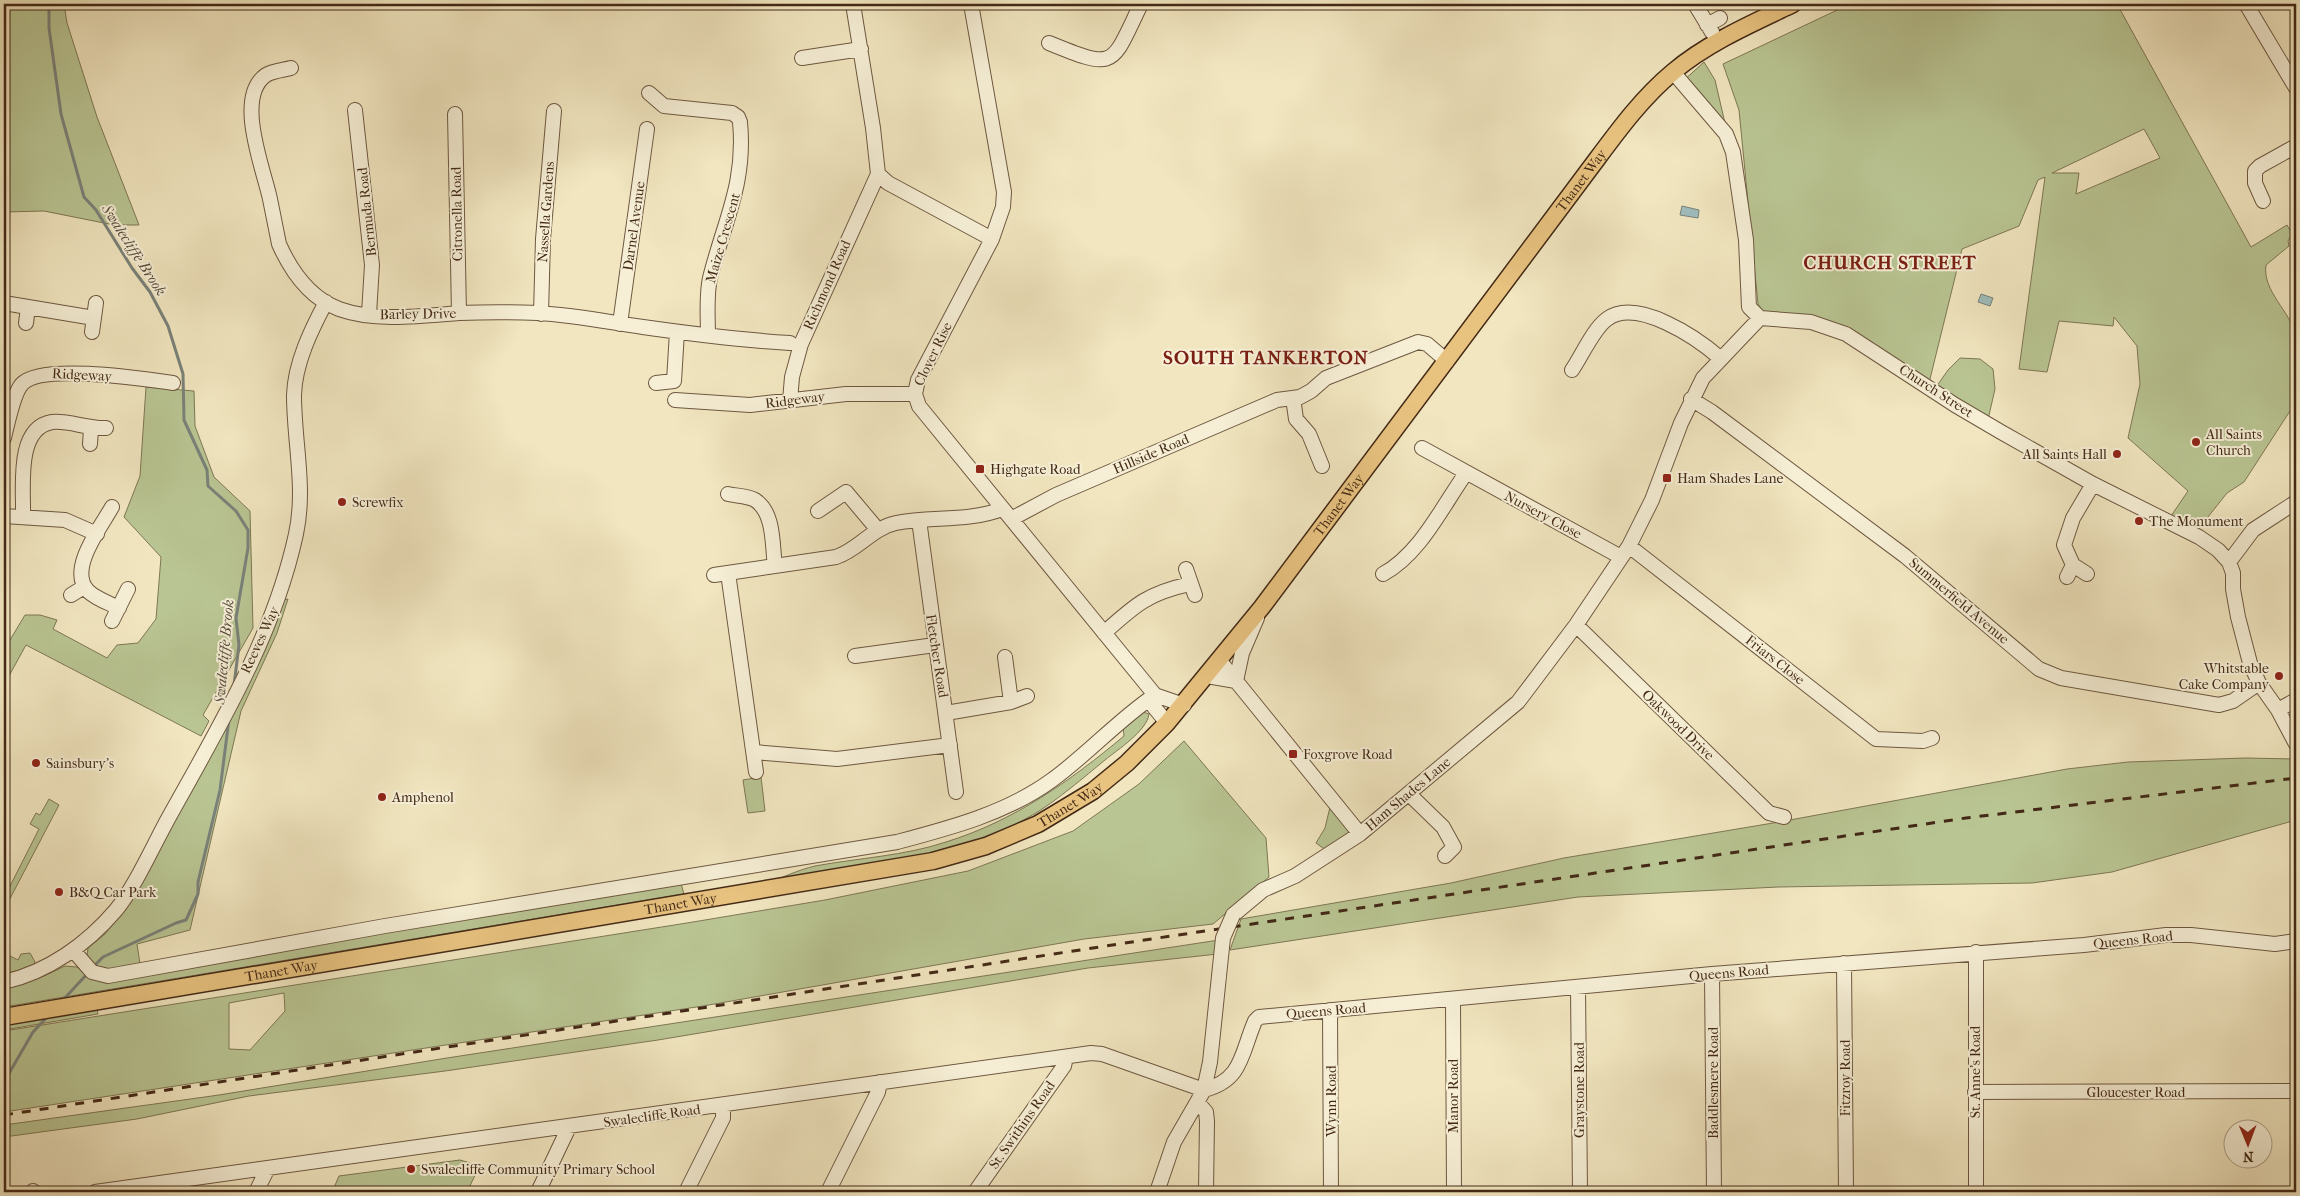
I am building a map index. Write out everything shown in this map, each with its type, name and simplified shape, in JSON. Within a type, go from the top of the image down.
[{"type":"main road","name":"Thanet Way","points":[[4,1017],[932,861],[986,846],[1038,824],[1093,791],[1128,763],[1184,705],[1262,607],[1448,361],[1618,131],[1673,72],[1712,46],[1793,4]]},
{"type":"street","points":[[854,4],[878,174],[888,183],[992,239]]},
{"type":"street","name":"Clover Rise","points":[[971,4],[1004,192],[1002,213],[992,239],[918,380],[915,394],[919,406],[1155,695],[1154,707],[1167,723]]},
{"type":"street","points":[[1049,43],[1083,57],[1107,60],[1114,56],[1120,48],[1141,4]]},
{"type":"street","points":[[1695,4],[1713,25]]},
{"type":"street","points":[[2246,4],[2296,88]]},
{"type":"street","points":[[802,58],[861,48]]},
{"type":"street","name":"Barley Drive","points":[[291,68],[265,75],[259,82],[253,93],[251,107],[253,133],[279,244],[284,255],[305,285],[326,302],[339,309],[369,314],[402,316],[459,313],[580,316],[677,332],[790,343]]},
{"type":"street","points":[[1673,72],[1726,134],[1733,152],[1746,240],[1749,306],[1760,318]]},
{"type":"street","name":"Maize Crescent","points":[[649,93],[664,106],[732,114],[738,117],[740,122],[740,166],[737,191],[710,280],[708,335]]},
{"type":"street","name":"Bermuda Road","points":[[355,110],[372,265],[369,314]]},
{"type":"street","name":"Nassella Gardens","points":[[541,314],[543,239],[554,111]]},
{"type":"street","name":"Citronella Road","points":[[455,114],[459,313]]},
{"type":"street","name":"Darnel Avenue","points":[[620,324],[647,129]]},
{"type":"street","points":[[2263,201],[2255,183],[2255,171],[2260,166],[2296,146]]},
{"type":"street","name":"Richmond Road","points":[[790,401],[792,377],[801,344],[878,174]]},
{"type":"street","name":"Reeves Way","points":[[4,982],[46,967],[73,950],[104,922],[122,901],[238,687],[279,598],[296,533],[300,468],[294,393],[310,332],[326,302]]},
{"type":"street","points":[[4,304],[94,318]]},
{"type":"street","points":[[92,332],[96,304]]},
{"type":"street","points":[[26,323],[28,307]]},
{"type":"street","points":[[1572,370],[1601,324],[1612,316],[1623,312],[1643,314],[1701,341],[1720,358]]},
{"type":"street","name":"Ham Shades Lane","points":[[1157,1192],[1174,1142],[1188,1113],[1198,1103],[1204,1090],[1210,1062],[1223,938],[1233,915],[1263,890],[1295,876],[1360,834],[1518,702],[1576,625],[1625,551],[1652,500],[1691,400],[1703,378],[1760,318]]},
{"type":"street","name":"Church Street","points":[[1760,318],[1811,322],[1846,334],[1955,405],[2093,484],[2199,537],[2218,550],[2229,562]]},
{"type":"street","points":[[656,383],[674,381],[677,332]]},
{"type":"street","name":"Hillside Road","points":[[1006,514],[1056,495],[1277,400],[1293,398],[1311,391],[1326,378],[1418,342],[1427,344],[1448,361]]},
{"type":"street","name":"Ridgeway","points":[[4,438],[17,390],[27,378],[37,374],[63,373],[119,376],[173,383]]},
{"type":"street","name":"Ridgeway","points":[[675,400],[735,405],[846,394],[915,394]]},
{"type":"street","points":[[1293,398],[1296,419],[1309,434],[1322,466]]},
{"type":"street","name":"Summerfield Avenue","points":[[1691,400],[1712,412],[1905,556],[2039,669],[2061,678],[2219,705],[2233,701],[2259,683]]},
{"type":"street","points":[[23,517],[25,454],[31,436],[42,427],[53,422],[91,429],[106,428]]},
{"type":"street","points":[[90,444],[91,429]]},
{"type":"street","name":"Nursery Close","points":[[1422,448],[1466,473],[1625,551]]},
{"type":"street","points":[[1383,574],[1396,567],[1418,546],[1466,473]]},
{"type":"street","points":[[2087,574],[2070,571],[2064,545],[2066,533],[2093,484]]},
{"type":"street","points":[[818,511],[846,492],[878,530]]},
{"type":"street","points":[[728,494],[754,500],[763,507],[769,518],[775,566]]},
{"type":"street","points":[[2296,502],[2253,530],[2229,562],[2233,573],[2233,589],[2238,617],[2250,663],[2259,683],[2278,710],[2296,744]]},
{"type":"street","points":[[112,507],[81,565],[81,576],[84,587],[90,593],[118,608]]},
{"type":"street","points":[[756,772],[754,752],[721,574],[838,557],[847,553],[878,530],[894,524],[919,520],[1006,514]]},
{"type":"street","points":[[4,516],[65,520],[97,534]]},
{"type":"street","name":"Fletcher Road","points":[[919,520],[956,792]]},
{"type":"street","name":"Friars Close","points":[[1625,551],[1876,739],[1923,741],[1932,738]]},
{"type":"street","points":[[1104,634],[1138,603],[1159,593],[1192,589],[1186,569]]},
{"type":"street","points":[[70,595],[84,587]]},
{"type":"street","points":[[112,621],[128,589]]},
{"type":"street","points":[[1236,681],[1242,653],[1262,607]]},
{"type":"street","name":"Oakwood Drive","points":[[1576,625],[1769,813],[1784,817]]},
{"type":"street","points":[[855,655],[935,645]]},
{"type":"street","points":[[1005,657],[1011,702]]},
{"type":"street","points":[[1219,660],[1360,834]]},
{"type":"street","points":[[1207,676],[1236,681]]},
{"type":"street","points":[[73,950],[92,972],[108,976],[385,926],[897,842],[954,826],[1005,807],[1032,792],[1087,754],[1155,695],[1184,705]]},
{"type":"street","points":[[946,713],[1011,702],[1027,696]]},
{"type":"street","points":[[2278,710],[2296,700]]},
{"type":"street","points":[[754,752],[837,759],[950,745]]},
{"type":"street","points":[[1409,794],[1443,828],[1454,847],[1445,856]]},
{"type":"street","name":"Queens Road","points":[[1204,1090],[1224,1082],[1234,1074],[1254,1022],[1260,1017],[1712,974],[2084,945],[2166,935],[2191,935],[2275,944],[2296,941]]},
{"type":"street","name":"St. Anne's Road","points":[[1976,952],[1976,1192]]},
{"type":"street","name":"Fitzroy Road","points":[[1844,963],[1846,1192]]},
{"type":"street","name":"Baddlesmere Road","points":[[1712,974],[1714,1192]]},
{"type":"street","name":"Graystone Road","points":[[1578,988],[1580,1192]]},
{"type":"street","name":"Manor Road","points":[[1453,999],[1454,1192]]},
{"type":"street","name":"Wynn Road","points":[[1330,1010],[1331,1192]]},
{"type":"street","name":"Swalecliffe Road","points":[[95,1192],[116,1191],[569,1128],[1091,1053],[1102,1054],[1204,1090]]},
{"type":"street","name":"St. Swithins Road","points":[[975,1192],[1064,1066],[1066,1057]]},
{"type":"street","points":[[828,1192],[878,1092],[880,1082]]},
{"type":"street","name":"Gloucester Road","points":[[1975,1092],[2296,1091]]},
{"type":"street","points":[[1198,1103],[1206,1112],[1207,1121],[1206,1192]]},
{"type":"street","points":[[686,1192],[723,1118],[723,1106]]},
{"type":"street","points":[[538,1192],[569,1128]]},
{"type":"street","points":[[256,1192],[266,1170]]},
{"type":"green space","points":[[4,4],[64,4],[67,23],[97,117],[139,225],[114,225],[44,211],[4,212]]},
{"type":"green space","points":[[1850,4],[2117,4],[2251,247],[2287,225],[2292,234],[2288,241],[2289,246],[2266,265],[2266,275],[2272,293],[2289,318],[2296,336],[2296,419],[2290,411],[2244,482],[2227,493],[2196,532],[2169,519],[2188,491],[2128,438],[2140,384],[2137,346],[2114,317],[2113,326],[2059,321],[2047,372],[2019,369],[2045,177],[2038,180],[2019,226],[1962,249],[1929,383],[1823,320],[1764,313],[1758,304],[1739,110],[1723,64]],"holes":[[[2144,129],[2160,158],[2076,194],[2079,173],[2052,173]]]},
{"type":"green space","points":[[1704,62],[1715,80],[1730,145],[1682,82]]},
{"type":"green space","points":[[1960,358],[1980,359],[1993,369],[1995,389],[1987,424],[1934,390],[1948,370]]},
{"type":"green space","points":[[146,387],[194,391],[195,426],[214,477],[250,511],[253,628],[203,715],[209,721],[201,736],[26,645],[4,685],[4,650],[25,615],[40,615],[57,620],[53,629],[107,658],[117,645],[138,643],[156,619],[161,557],[124,517],[140,476]]},
{"type":"green space","points":[[288,599],[277,633],[241,711],[190,930],[137,944],[140,964],[103,972],[97,970],[87,956],[88,948],[105,934],[124,910],[164,841],[224,727],[283,600]]},
{"type":"green space","points":[[1143,712],[1149,714],[1147,720],[1131,740],[1054,801],[1006,829],[973,842],[904,860],[765,884],[815,866],[897,854],[930,847],[995,823],[1040,798],[1083,769],[1124,736],[1123,727]]},
{"type":"green space","points":[[1184,741],[1266,838],[1269,877],[1213,924],[1084,939],[703,1006],[4,1112],[4,1031],[687,923],[825,900],[968,871],[1073,831],[1139,784]],"holes":[[[284,993],[285,1011],[250,1050],[229,1049],[229,1003]]]},
{"type":"green space","points":[[2245,758],[2296,759],[2296,820],[2112,872],[2032,883],[1778,887],[1578,897],[1230,950],[1241,919],[1451,883],[1564,858],[1779,822],[2067,769],[2128,762]]},
{"type":"green space","points":[[761,777],[765,811],[748,813],[743,780]]},
{"type":"green space","points":[[49,799],[59,805],[4,910],[4,898],[39,829],[30,824],[36,813],[40,815]]},
{"type":"green space","points":[[1330,807],[1351,831],[1349,835],[1327,851],[1316,843],[1325,828]]},
{"type":"green space","points":[[680,880],[684,894],[4,1007],[4,989],[44,976],[65,966],[77,967],[86,975]]},
{"type":"green space","points":[[1219,940],[1218,954],[1088,968],[658,1040],[445,1071],[249,1096],[137,1119],[4,1137],[4,1125],[219,1095],[447,1058]]},
{"type":"green space","points":[[4,953],[18,960],[21,954],[30,953],[35,962],[33,967],[4,974]]},
{"type":"green space","points":[[97,1010],[98,1014],[4,1030],[4,1024]]},
{"type":"green space","name":"Swalecliffe Community Primary School","points":[[460,1160],[470,1163],[477,1171],[467,1192],[332,1192],[339,1176]]},
{"type":"water","points":[[1682,206],[1699,210],[1698,218],[1680,215]]},
{"type":"water","points":[[1981,294],[1993,298],[1990,306],[1978,302]]},
{"type":"waterway","name":"Swalecliffe Brook","points":[[49,4],[49,28],[61,114],[84,197],[96,210],[132,268],[150,292],[168,326],[183,374],[184,420],[207,470],[208,486],[236,511],[248,530],[248,548],[236,618],[239,645],[234,685]]},
{"type":"waterway","name":"Swalecliffe Brook","points":[[92,968],[103,957],[186,920],[198,894],[198,882],[220,790],[229,719]]},
{"type":"waterway","name":"Swalecliffe Brook","points":[[62,1001],[88,973]]},
{"type":"waterway","name":"Swalecliffe Brook","points":[[4,1082],[33,1032],[49,1015]]},
{"type":"waterway","name":"Swalecliffe Brook","points":[[4,1095],[6,1111]]},
{"type":"waterway","name":"Swalecliffe Brook","points":[[4,1158],[8,1152],[9,1124]]},
{"type":"railway","points":[[4,1115],[1158,938],[1966,818],[2296,778]]},
{"type":"place","name":"All Saints Church","points":[[2196,442]]},
{"type":"place","name":"All Saints Hall","points":[[2117,454]]},
{"type":"place","name":"Highgate Road","points":[[980,469]]},
{"type":"place","name":"Ham Shades Lane","points":[[1667,478]]},
{"type":"place","name":"Screwfix","points":[[342,502]]},
{"type":"place","name":"The Monument","points":[[2139,521]]},
{"type":"place","name":"Whitstable Cake Company","points":[[2279,676]]},
{"type":"place","name":"Foxgrove Road","points":[[1293,754]]},
{"type":"place","name":"Sainsbury's","points":[[36,763]]},
{"type":"place","name":"Amphenol","points":[[382,797]]},
{"type":"place","name":"B&Q Car Park","points":[[59,892]]},
{"type":"place","name":"Swalecliffe Community Primary School","points":[[411,1169]]},
{"type":"district","name":"CHURCH STREET","points":[[1890,263]]},
{"type":"district","name":"SOUTH TANKERTON","points":[[1266,358]]}]
